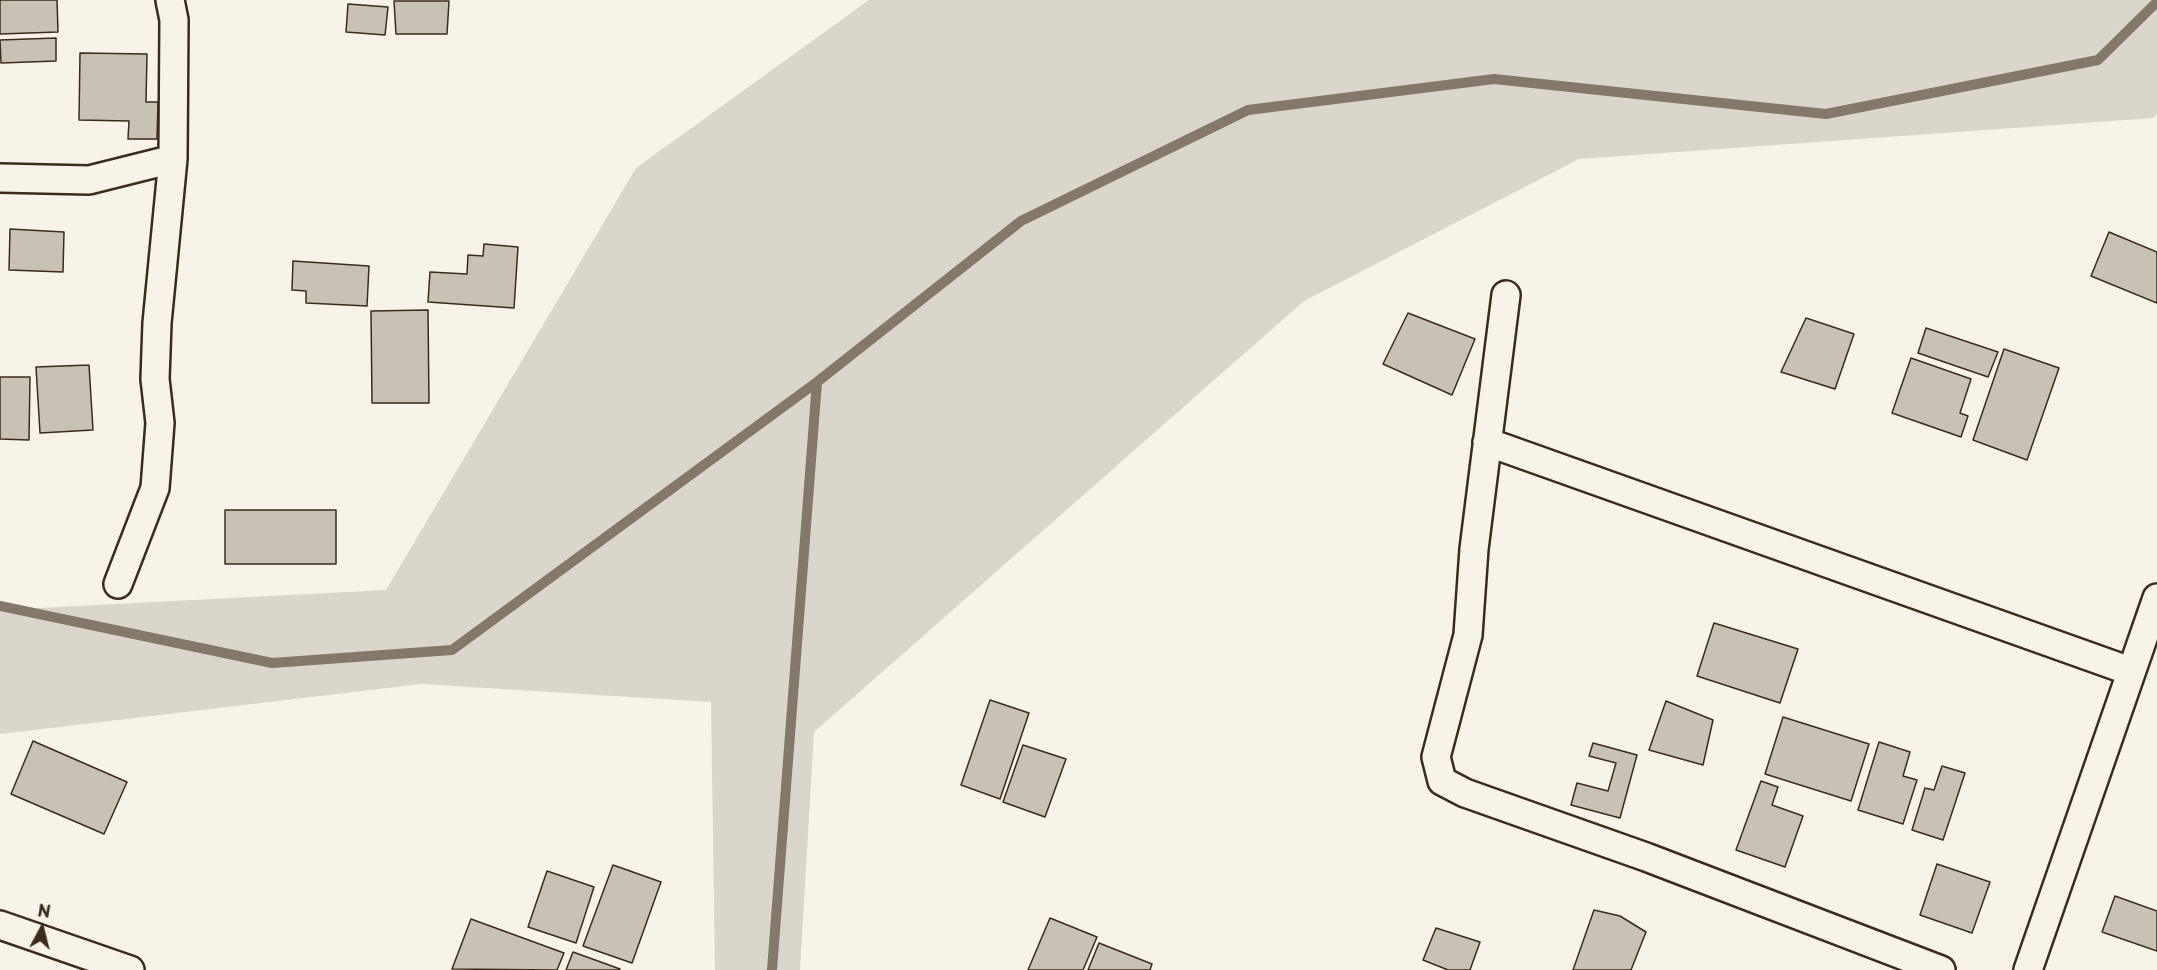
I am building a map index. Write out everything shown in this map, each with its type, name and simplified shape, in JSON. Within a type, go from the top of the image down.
[{"type":"street","points":[[118,584],[155,488],[160,423],[155,379],[157,323],[174,159],[174,20],[170,0]]},
{"type":"street","points":[[0,177],[89,180],[174,159]]},
{"type":"street","points":[[1506,295],[1474,549],[1468,635],[1436,757],[1442,781],[1465,793],[1657,861],[1941,970]]},
{"type":"street","points":[[1487,442],[2130,671]]},
{"type":"street","points":[[2028,970],[2157,598]]},
{"type":"street","points":[[0,925],[130,970]]},
{"type":"shaded area","points":[[869,0],[2157,0],[2157,114],[2153,118],[1579,159],[1304,301],[814,732],[800,970],[715,970],[711,702],[421,684],[0,734],[0,610],[386,590],[636,168]]},
{"type":"building","points":[[0,0],[57,0],[58,32],[0,34]]},
{"type":"building","points":[[394,1],[449,1],[447,34],[396,34]]},
{"type":"building","points":[[348,4],[388,7],[385,35],[346,32]]},
{"type":"building","points":[[56,38],[56,61],[1,63],[0,40]]},
{"type":"building","points":[[80,53],[147,54],[146,102],[158,102],[157,139],[128,139],[129,121],[79,120]]},
{"type":"building","points":[[10,229],[64,232],[63,272],[9,270]]},
{"type":"building","points":[[2109,232],[2157,252],[2157,303],[2091,276]]},
{"type":"building","points":[[484,244],[518,247],[514,308],[428,302],[430,272],[467,274],[468,255],[483,256]]},
{"type":"building","points":[[293,261],[369,266],[367,306],[306,303],[306,291],[292,290]]},
{"type":"building","points":[[428,310],[429,403],[372,403],[371,311]]},
{"type":"building","points":[[1408,313],[1475,339],[1452,395],[1383,364]]},
{"type":"building","points":[[1806,318],[1854,334],[1835,389],[1781,372]]},
{"type":"building","points":[[1926,328],[1998,352],[1988,377],[1918,353]]},
{"type":"building","points":[[2004,349],[2059,368],[2027,460],[1973,440]]},
{"type":"building","points":[[1911,358],[1971,379],[1960,413],[1968,416],[1961,437],[1892,413]]},
{"type":"building","points":[[89,365],[93,430],[40,433],[36,367]]},
{"type":"building","points":[[0,377],[30,377],[29,440],[0,439]]},
{"type":"building","points":[[225,510],[336,510],[336,564],[225,564]]},
{"type":"building","points":[[1714,623],[1798,649],[1780,703],[1697,676]]},
{"type":"building","points":[[990,700],[1029,713],[1000,799],[961,785]]},
{"type":"building","points":[[1666,701],[1713,720],[1703,765],[1649,750]]},
{"type":"building","points":[[1783,717],[1869,744],[1851,801],[1765,774]]},
{"type":"building","points":[[33,741],[127,782],[104,834],[11,794]]},
{"type":"building","points":[[1879,742],[1910,752],[1903,776],[1917,780],[1903,824],[1858,810]]},
{"type":"building","points":[[1593,743],[1637,755],[1620,818],[1571,805],[1577,783],[1608,791],[1616,763],[1589,756]]},
{"type":"building","points":[[1023,745],[1066,759],[1045,817],[1003,802]]},
{"type":"building","points":[[1942,766],[1965,773],[1943,840],[1912,830],[1925,788],[1934,790]]},
{"type":"building","points":[[1761,781],[1778,787],[1772,805],[1803,816],[1785,867],[1736,850]]},
{"type":"building","points":[[1937,864],[1990,882],[1972,933],[1920,915]]},
{"type":"building","points":[[613,865],[661,882],[632,963],[583,946]]},
{"type":"building","points":[[547,871],[594,887],[576,943],[528,927]]},
{"type":"building","points":[[2115,896],[2157,911],[2157,951],[2102,932]]},
{"type":"building","points":[[1594,910],[1620,916],[1646,932],[1631,970],[1573,970]]},
{"type":"building","points":[[1050,918],[1097,937],[1083,970],[1028,970]]},
{"type":"building","points":[[471,919],[564,953],[557,970],[452,969]]},
{"type":"building","points":[[1436,928],[1480,942],[1470,970],[1448,970],[1423,960]]},
{"type":"building","points":[[1099,943],[1152,964],[1150,970],[1088,970]]},
{"type":"building","points":[[573,952],[620,969],[566,970]]},
{"type":"waterway","points":[[0,606],[272,663],[452,650],[817,382],[1021,221],[1248,110],[1494,79],[1826,114],[2098,60],[2157,2]]},
{"type":"waterway","points":[[772,970],[817,382]]}]
